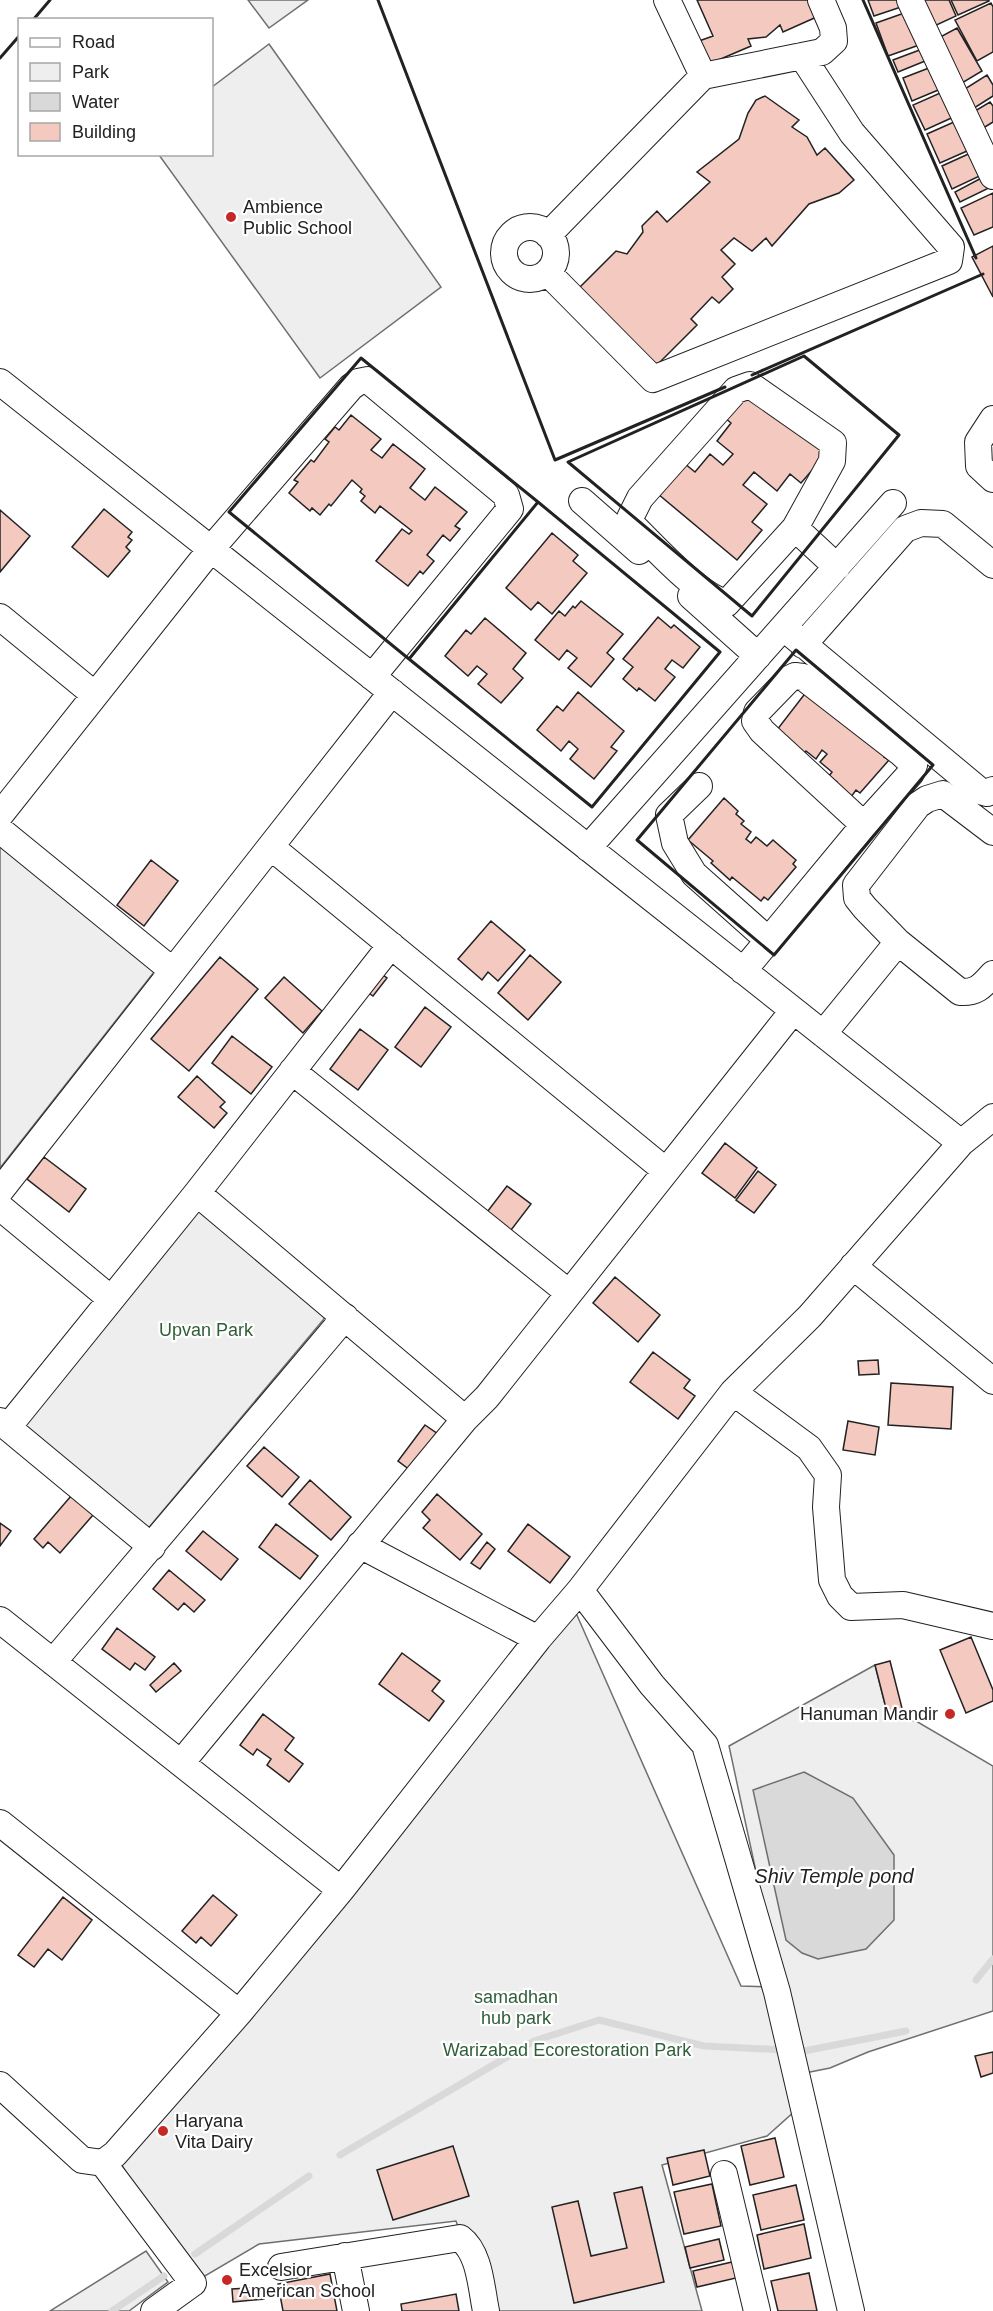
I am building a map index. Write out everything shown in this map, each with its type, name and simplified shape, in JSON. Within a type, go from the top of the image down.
[{"type":"street","points":[[667,0],[703,76]]},
{"type":"street","points":[[548,235],[703,76],[822,52],[834,40],[833,28],[821,0]]},
{"type":"street","points":[[910,0],[993,176]]},
{"type":"street","points":[[548,273],[654,379],[950,261],[951,247],[852,133],[802,56]]},
{"type":"street","points":[[524,228],[541,230],[548,235],[553,241],[556,258],[548,273],[532,280],[516,275],[505,261],[504,253],[510,237],[524,228]]},
{"type":"street","points":[[0,815],[211,549],[351,387],[358,382],[368,380],[506,495],[510,509],[382,685],[271,847],[0,1191]]},
{"type":"street","points":[[0,382],[961,1143]]},
{"type":"street","points":[[750,385],[834,443],[832,460],[795,528],[727,603],[719,601],[700,588],[630,524],[630,518],[640,498],[736,390],[750,385]]},
{"type":"street","points":[[993,419],[978,442],[980,466],[993,479]]},
{"type":"street","points":[[582,501],[758,656]]},
{"type":"street","points":[[588,848],[894,503]]},
{"type":"street","points":[[803,645],[905,529],[921,523],[943,524],[993,565]]},
{"type":"street","points":[[795,528],[837,567]]},
{"type":"street","points":[[0,617],[95,695]]},
{"type":"street","points":[[784,628],[980,791],[987,793],[993,790]]},
{"type":"street","points":[[743,971],[767,939],[911,773],[914,765],[803,677],[795,676],[789,679],[757,712],[755,721],[762,731],[864,825]]},
{"type":"street","points":[[699,786],[669,815],[675,843],[694,874],[767,939]]},
{"type":"street","points":[[993,832],[943,794],[927,799],[918,805],[856,885],[857,898],[865,909],[898,942],[960,992],[980,989],[993,974]]},
{"type":"street","points":[[0,830],[173,970]]},
{"type":"street","points":[[271,847],[666,1171]]},
{"type":"street","points":[[823,1034],[898,942]]},
{"type":"street","points":[[152,1547],[4,1424],[111,1299],[197,1193],[391,945]]},
{"type":"street","points":[[181,1763],[465,1419],[488,1397],[793,1011]]},
{"type":"street","points":[[292,1071],[569,1293]]},
{"type":"street","points":[[0,2085],[82,2160],[103,2163],[115,2154],[239,2013],[340,1890],[538,1639],[580,1590],[733,1392],[810,1316],[961,1143],[993,1117]]},
{"type":"street","points":[[197,1193],[465,1419]]},
{"type":"street","points":[[0,1207],[111,1299]]},
{"type":"street","points":[[853,1266],[993,1381]]},
{"type":"street","points":[[53,1662],[345,1317]]},
{"type":"street","points":[[733,1392],[809,1448],[828,1474],[826,1508],[832,1580],[840,1596],[851,1607],[903,1605],[993,1626]]},
{"type":"street","points":[[360,1545],[538,1639]]},
{"type":"street","points":[[580,1590],[652,1685],[705,1745],[777,1992],[851,2311]]},
{"type":"street","points":[[0,1620],[340,1890]]},
{"type":"street","points":[[0,1823],[239,2013]]},
{"type":"street","points":[[103,2163],[193,2283],[154,2311]]},
{"type":"street","points":[[724,2174],[757,2311]]},
{"type":"street","points":[[281,2267],[460,2238],[469,2245],[474,2257],[486,2311]]},
{"type":"street","points":[[345,2256],[356,2311]]},
{"type":"green space","points":[[248,0],[308,0],[269,28]]},
{"type":"green space","name":"Ambience Public School","points":[[269,44],[441,287],[320,378],[160,156],[213,156],[213,86]]},
{"type":"green space","points":[[0,840],[158,967],[0,1168]]},
{"type":"green space","name":"Upvan Park","points":[[199,1205],[329,1313],[145,1532],[21,1427]]},
{"type":"green space","name":"samadhan hub park","points":[[572,1604],[741,1986],[769,1987],[798,2067],[729,1746],[875,1665],[889,1720],[916,1721],[993,1766],[993,2011],[868,2052],[830,2068],[784,2080],[796,2110],[767,2136],[662,2165],[702,2311],[488,2311],[456,2221],[259,2244],[193,2283],[115,2154]]},
{"type":"green space","points":[[146,2251],[168,2282],[129,2311],[50,2311]]},
{"type":"water","name":"Shiv Temple pond","points":[[804,1772],[853,1798],[894,1855],[894,1920],[866,1949],[818,1959],[802,1953],[786,1940],[753,1790]]},
{"type":"building","points":[[697,0],[815,0],[821,15],[783,32],[780,25],[766,37],[748,39],[751,46],[709,64],[699,41],[713,36]]},
{"type":"building","points":[[868,0],[902,0],[904,6],[874,16]]},
{"type":"building","points":[[917,0],[949,0],[956,16],[930,28]]},
{"type":"building","points":[[951,0],[989,0],[989,1],[958,15]]},
{"type":"building","points":[[991,3],[993,7],[993,52],[977,61],[955,20]]},
{"type":"building","points":[[910,11],[922,44],[888,56],[876,23]]},
{"type":"building","points":[[957,28],[982,71],[957,86],[931,42]]},
{"type":"building","points":[[925,48],[930,59],[898,72],[893,60]]},
{"type":"building","points":[[934,66],[943,88],[912,101],[903,78]]},
{"type":"building","points":[[987,75],[993,85],[993,96],[971,110],[960,92]]},
{"type":"building","points":[[947,90],[958,115],[925,130],[913,105]]},
{"type":"building","points":[[765,96],[799,120],[792,127],[807,137],[817,155],[825,148],[854,180],[839,193],[809,204],[772,246],[766,238],[752,251],[734,238],[721,250],[735,264],[722,277],[733,289],[719,303],[712,297],[691,319],[697,325],[654,368],[578,289],[616,251],[627,254],[643,232],[642,226],[657,211],[667,222],[710,182],[697,172],[739,139],[748,113],[756,100]]},
{"type":"building","points":[[990,102],[993,106],[993,122],[980,130],[970,114]]},
{"type":"building","points":[[963,118],[976,147],[940,163],[927,134]]},
{"type":"building","points":[[975,151],[986,173],[952,189],[942,166]]},
{"type":"building","points":[[987,175],[993,186],[960,202],[955,192]]},
{"type":"building","points":[[993,193],[993,227],[974,235],[961,208]]},
{"type":"building","points":[[993,246],[993,297],[972,257]]},
{"type":"building","points":[[750,388],[827,453],[801,483],[790,474],[777,491],[754,472],[743,485],[767,504],[752,522],[762,530],[737,560],[658,494],[684,463],[695,472],[710,454],[723,465],[733,454],[717,441],[731,423],[725,418]]},
{"type":"building","points":[[351,415],[381,439],[371,450],[382,458],[393,444],[425,469],[410,488],[425,500],[435,487],[467,512],[455,526],[460,529],[450,541],[443,535],[427,555],[434,561],[423,574],[420,571],[408,586],[376,561],[402,529],[409,534],[412,531],[380,506],[375,513],[361,501],[365,496],[360,492],[362,489],[352,480],[331,506],[329,504],[320,515],[312,508],[310,511],[289,493],[298,482],[294,480],[311,460],[314,462],[329,442],[325,439],[335,427],[339,430]]},
{"type":"building","points":[[104,509],[132,532],[128,537],[132,540],[126,547],[130,551],[108,577],[72,547]]},
{"type":"building","points":[[0,510],[30,536],[0,572]]},
{"type":"building","points":[[552,533],[578,555],[573,561],[587,573],[552,614],[538,602],[531,610],[506,588]]},
{"type":"building","points":[[581,601],[623,634],[607,653],[614,659],[591,687],[568,668],[577,658],[567,650],[559,660],[535,640],[559,611],[565,616],[573,606],[575,608]]},
{"type":"building","points":[[658,617],[671,628],[674,625],[700,647],[683,668],[672,660],[665,669],[675,677],[655,701],[639,688],[637,691],[623,679],[633,667],[623,659]]},
{"type":"building","points":[[485,618],[526,653],[513,669],[523,678],[501,703],[478,684],[487,674],[477,666],[468,676],[445,656],[466,630],[471,634]]},
{"type":"building","points":[[807,691],[887,753],[884,757],[889,760],[860,793],[856,790],[851,797],[835,785],[837,782],[829,776],[832,772],[820,762],[827,754],[822,750],[816,759],[806,751],[803,755],[773,735]]},
{"type":"building","points":[[578,692],[624,731],[611,747],[617,751],[594,779],[570,759],[578,749],[569,741],[561,751],[537,730],[557,706],[563,711]]},
{"type":"building","points":[[724,798],[738,811],[736,814],[744,821],[741,824],[751,832],[746,839],[751,843],[756,837],[767,846],[773,840],[796,860],[793,864],[796,867],[768,900],[764,897],[761,901],[732,877],[730,880],[711,863],[713,861],[688,840]]},
{"type":"building","points":[[151,860],[178,881],[144,926],[117,905]]},
{"type":"building","points":[[491,921],[525,950],[498,981],[488,972],[482,980],[458,959]]},
{"type":"building","points":[[530,955],[561,982],[528,1020],[498,993]]},
{"type":"building","points":[[220,957],[258,989],[189,1071],[151,1039]]},
{"type":"building","points":[[380,973],[387,978],[373,996],[366,991]]},
{"type":"building","points":[[284,977],[322,1011],[303,1033],[265,998]]},
{"type":"building","points":[[425,1007],[451,1027],[421,1067],[395,1047]]},
{"type":"building","points":[[360,1029],[388,1050],[358,1090],[330,1069]]},
{"type":"building","points":[[232,1036],[272,1067],[251,1094],[212,1063]]},
{"type":"building","points":[[197,1076],[225,1102],[220,1107],[227,1113],[214,1128],[178,1097]]},
{"type":"building","points":[[725,1143],[757,1168],[735,1198],[702,1173]]},
{"type":"building","points":[[44,1157],[86,1189],[69,1212],[27,1179]]},
{"type":"building","points":[[758,1171],[776,1185],[754,1213],[736,1200]]},
{"type":"building","points":[[507,1186],[531,1204],[508,1234],[484,1216]]},
{"type":"building","points":[[615,1277],[660,1315],[638,1342],[593,1303]]},
{"type":"building","points":[[653,1352],[690,1380],[684,1388],[695,1396],[678,1419],[630,1382]]},
{"type":"building","points":[[878,1360],[879,1374],[859,1375],[858,1361]]},
{"type":"building","points":[[891,1383],[953,1387],[951,1429],[888,1425]]},
{"type":"building","points":[[848,1421],[879,1427],[875,1455],[843,1450]]},
{"type":"building","points":[[425,1425],[438,1434],[410,1470],[398,1461]]},
{"type":"building","points":[[264,1447],[299,1477],[282,1497],[247,1466]]},
{"type":"building","points":[[310,1480],[351,1517],[331,1540],[289,1504]]},
{"type":"building","points":[[437,1494],[482,1534],[460,1560],[423,1528],[430,1520],[422,1512]]},
{"type":"building","points":[[71,1496],[93,1515],[60,1553],[48,1542],[43,1548],[34,1539]]},
{"type":"building","points":[[0,1523],[11,1531],[0,1546]]},
{"type":"building","points":[[276,1524],[318,1556],[300,1579],[259,1547]]},
{"type":"building","points":[[528,1524],[570,1557],[550,1583],[508,1551]]},
{"type":"building","points":[[203,1531],[238,1559],[221,1580],[186,1551]]},
{"type":"building","points":[[487,1542],[495,1549],[480,1569],[471,1563]]},
{"type":"building","points":[[169,1570],[205,1600],[194,1612],[184,1603],[178,1610],[153,1589]]},
{"type":"building","points":[[117,1628],[155,1657],[145,1670],[135,1663],[130,1670],[102,1649]]},
{"type":"building","points":[[971,1637],[993,1690],[993,1701],[966,1713],[940,1650]]},
{"type":"building","points":[[402,1653],[440,1681],[432,1691],[444,1701],[429,1721],[379,1684]]},
{"type":"building","points":[[890,1661],[904,1716],[889,1720],[875,1665]]},
{"type":"building","points":[[174,1663],[181,1671],[156,1692],[150,1685]]},
{"type":"building","points":[[263,1714],[294,1738],[285,1750],[303,1764],[289,1782],[267,1765],[271,1759],[257,1749],[253,1755],[240,1745]]},
{"type":"building","points":[[213,1895],[237,1915],[211,1946],[201,1937],[196,1943],[182,1931]]},
{"type":"building","points":[[63,1897],[92,1920],[62,1960],[48,1949],[34,1967],[18,1955]]},
{"type":"building","points":[[993,2052],[993,2073],[981,2077],[975,2056]]},
{"type":"building","points":[[775,2138],[784,2177],[750,2185],[741,2146]]},
{"type":"building","points":[[453,2146],[469,2196],[393,2220],[377,2170]]},
{"type":"building","points":[[704,2150],[710,2176],[673,2185],[667,2158]]},
{"type":"building","points":[[712,2184],[721,2226],[684,2234],[674,2192]]},
{"type":"building","points":[[796,2185],[804,2220],[761,2230],[753,2195]]},
{"type":"building","points":[[642,2187],[664,2282],[574,2303],[552,2207],[578,2201],[591,2256],[627,2248],[614,2193]]},
{"type":"building","points":[[804,2224],[811,2258],[764,2269],[757,2235]]},
{"type":"building","points":[[719,2239],[724,2260],[690,2268],[685,2247]]},
{"type":"building","points":[[732,2262],[736,2278],[697,2287],[693,2271]]},
{"type":"building","points":[[809,2273],[817,2311],[778,2311],[771,2281]]},
{"type":"building","points":[[330,2274],[337,2311],[283,2311],[278,2284]]},
{"type":"building","points":[[263,2287],[264,2299],[233,2302],[232,2289]]},
{"type":"building","points":[[456,2294],[459,2311],[402,2311],[401,2304]]},
{"type":"waterway","points":[[976,1980],[993,1959]]},
{"type":"waterway","points":[[340,2155],[534,2041],[599,2020],[704,2046],[785,2050]]},
{"type":"waterway","points":[[796,2050],[804,2051],[906,2031]]},
{"type":"waterway","points":[[195,2254],[309,2176]]},
{"type":"waterway","points":[[112,2311],[164,2276]]},
{"type":"wall","points":[[35,18],[50,0]]},
{"type":"wall","points":[[378,0],[555,460],[725,387]]},
{"type":"wall","points":[[863,0],[976,258]]},
{"type":"wall","points":[[0,58],[18,37]]},
{"type":"wall","points":[[752,375],[983,274]]},
{"type":"wall","points":[[804,356],[899,435],[752,616],[568,462],[804,356]]},
{"type":"wall","points":[[361,358],[538,502],[409,659],[229,512],[361,358]]},
{"type":"wall","points":[[538,502],[720,652],[592,807],[409,659],[538,502]]},
{"type":"wall","points":[[796,650],[933,765],[774,955],[637,840],[796,650]]},
{"type":"place","name":"Ambience Public School","points":[[231,217]]},
{"type":"place","name":"Hanuman Mandir","points":[[950,1714]]},
{"type":"place","name":"Haryana Vita Dairy","points":[[163,2131]]},
{"type":"place","name":"Excelsior American School","points":[[227,2280]]},
{"type":"park label","name":"Warizabad Ecorestoration Park","points":[[567,2050]]}]
